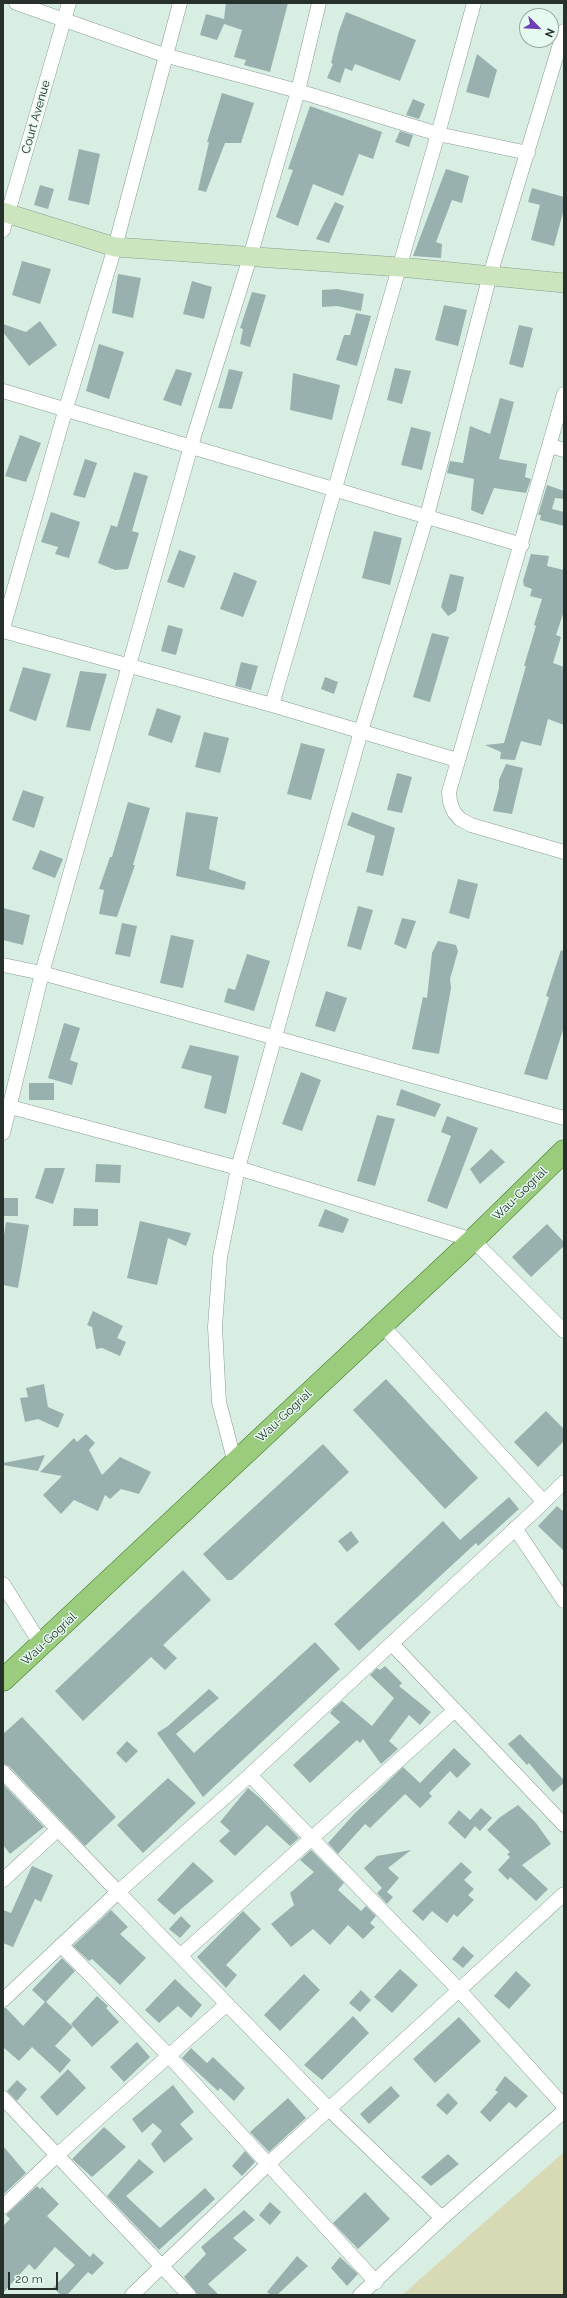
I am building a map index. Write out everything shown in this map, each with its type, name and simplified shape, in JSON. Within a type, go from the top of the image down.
[{"type":"main road","points":[[5,219],[115,247],[490,275],[564,283]]},
{"type":"main road","name":"Wau-Gogrial","points":[[3,1680],[42,1646],[473,1240],[564,1151]]},
{"type":"street","points":[[16,3],[164,55],[298,91],[438,134],[528,154]]},
{"type":"street","name":"Court Avenue","points":[[5,219],[69,3]]},
{"type":"street","points":[[3,628],[66,408],[115,247],[164,55],[180,3]]},
{"type":"street","points":[[3,1133],[7,1105],[42,973],[191,446],[250,257],[298,91],[319,3]]},
{"type":"street","points":[[272,705],[400,268],[474,3]]},
{"type":"street","points":[[235,1463],[219,1402],[215,1327],[220,1257],[238,1168],[361,731],[427,516],[490,275],[528,154],[564,31]]},
{"type":"street","points":[[3,391],[66,408],[522,545]]},
{"type":"street","points":[[564,394],[522,545],[457,760],[449,792],[450,802],[454,812],[460,819],[471,825],[564,852]]},
{"type":"street","points":[[550,446],[564,450]]},
{"type":"street","points":[[3,631],[272,705],[457,760]]},
{"type":"street","points":[[3,965],[42,973],[564,1118]]},
{"type":"street","points":[[7,1105],[238,1168],[473,1240],[564,1331]]},
{"type":"street","points":[[382,1325],[544,1502]]},
{"type":"street","points":[[3,2000],[118,1892],[250,1775],[392,1644],[564,1482]]},
{"type":"street","points":[[515,1528],[564,1601]]},
{"type":"street","points":[[3,1584],[42,1646]]},
{"type":"street","points":[[392,1644],[564,1825]]},
{"type":"street","points":[[180,1956],[455,1710]]},
{"type":"street","points":[[3,1772],[57,1830],[329,2109],[442,2218]]},
{"type":"street","points":[[250,1775],[460,1991],[564,2106]]},
{"type":"street","points":[[3,1880],[57,1830]]},
{"type":"street","points":[[132,2295],[267,2165],[460,1991],[564,1894]]},
{"type":"street","points":[[61,1945],[169,2056],[267,2165],[376,2282]]},
{"type":"street","points":[[3,2207],[56,2156],[227,2004]]},
{"type":"street","points":[[3,2098],[56,2156],[189,2295]]},
{"type":"street","points":[[360,2295],[376,2282],[442,2218],[564,2111]]},
{"type":"green space","points":[[564,2152],[564,2295],[402,2295]]},
{"type":"building","points":[[226,3],[288,3],[270,72],[244,65],[246,60],[234,57],[242,30],[224,24],[217,40],[200,35],[206,14],[224,19]]},
{"type":"building","points":[[346,12],[416,40],[400,81],[355,64],[352,71],[345,68],[340,83],[327,78],[333,64],[331,63],[339,31]]},
{"type":"building","points":[[477,54],[497,70],[489,98],[466,92]]},
{"type":"building","points":[[222,93],[254,103],[241,143],[225,143],[206,192],[198,190],[209,142],[207,142]]},
{"type":"building","points":[[413,99],[425,104],[419,119],[406,115]]},
{"type":"building","points":[[310,106],[382,132],[373,159],[359,154],[343,196],[313,184],[298,226],[276,217],[293,170],[288,169]]},
{"type":"building","points":[[400,131],[413,135],[409,147],[395,142]]},
{"type":"building","points":[[79,149],[100,154],[89,205],[68,200]]},
{"type":"building","points":[[446,169],[469,176],[462,203],[452,200],[436,242],[442,244],[441,258],[413,256]]},
{"type":"building","points":[[40,185],[54,189],[48,209],[34,205]]},
{"type":"building","points":[[532,188],[564,197],[564,209],[554,246],[531,240],[540,205],[528,202]]},
{"type":"building","points":[[335,202],[344,206],[329,243],[316,239]]},
{"type":"building","points":[[22,261],[51,269],[40,304],[12,295]]},
{"type":"building","points":[[118,274],[141,278],[133,318],[112,313]]},
{"type":"building","points":[[192,281],[212,287],[204,319],[183,314]]},
{"type":"building","points":[[337,289],[364,294],[361,311],[337,306],[322,307],[322,290]]},
{"type":"building","points":[[252,292],[266,295],[250,347],[240,344],[243,329],[240,328]]},
{"type":"building","points":[[444,305],[467,310],[458,346],[435,340]]},
{"type":"building","points":[[356,313],[371,316],[357,366],[336,360],[344,335],[350,335]]},
{"type":"building","points":[[40,321],[57,345],[29,366],[3,332],[3,324],[26,332]]},
{"type":"building","points":[[519,325],[533,328],[523,368],[509,364]]},
{"type":"building","points":[[99,344],[124,352],[109,399],[86,391]]},
{"type":"building","points":[[395,368],[411,371],[402,404],[387,400]]},
{"type":"building","points":[[176,369],[192,373],[181,406],[163,400]]},
{"type":"building","points":[[229,369],[243,372],[232,409],[218,408]]},
{"type":"building","points":[[293,373],[340,385],[332,420],[290,410]]},
{"type":"building","points":[[500,398],[514,402],[499,459],[527,464],[525,477],[531,479],[526,493],[494,488],[483,515],[471,510],[474,479],[447,473],[450,461],[463,463],[470,426],[490,434]]},
{"type":"building","points":[[411,427],[431,432],[422,470],[401,465]]},
{"type":"building","points":[[20,435],[41,443],[26,482],[5,476]]},
{"type":"building","points":[[85,459],[97,463],[85,498],[73,495]]},
{"type":"building","points":[[134,472],[148,476],[132,531],[139,533],[128,569],[115,570],[98,563],[111,525],[117,527]]},
{"type":"building","points":[[547,485],[564,491],[564,499],[555,498],[552,509],[564,512],[564,526],[540,520],[541,515],[538,515]]},
{"type":"building","points":[[51,512],[80,522],[69,558],[55,554],[58,547],[41,542]]},
{"type":"building","points":[[374,531],[402,538],[390,585],[362,578]]},
{"type":"building","points":[[179,550],[196,556],[184,588],[167,582]]},
{"type":"building","points":[[531,554],[549,556],[547,566],[564,570],[564,611],[556,635],[561,637],[553,663],[564,667],[564,725],[548,719],[541,746],[521,741],[515,760],[500,759],[501,752],[485,745],[504,743],[526,666],[524,666],[536,626],[534,625],[542,599],[530,596],[532,589],[524,586],[523,581]]},
{"type":"building","points":[[234,572],[257,581],[243,617],[220,609]]},
{"type":"building","points":[[450,574],[464,577],[456,611],[448,616],[441,607]]},
{"type":"building","points":[[168,625],[183,629],[176,655],[161,651]]},
{"type":"building","points":[[432,633],[449,637],[430,702],[413,697]]},
{"type":"building","points":[[241,662],[258,666],[251,690],[235,686]]},
{"type":"building","points":[[23,667],[51,674],[36,721],[9,711]]},
{"type":"building","points":[[80,671],[107,674],[90,731],[66,727]]},
{"type":"building","points":[[325,677],[338,682],[334,694],[321,689]]},
{"type":"building","points":[[157,708],[181,716],[172,743],[148,735]]},
{"type":"building","points":[[204,732],[229,738],[220,773],[195,767]]},
{"type":"building","points":[[301,743],[325,749],[311,800],[287,794]]},
{"type":"building","points":[[506,764],[523,768],[512,814],[493,811],[499,788],[499,780]]},
{"type":"building","points":[[397,773],[412,777],[402,813],[387,810]]},
{"type":"building","points":[[23,790],[44,797],[34,828],[12,820]]},
{"type":"building","points":[[128,802],[150,808],[133,865],[135,865],[117,917],[99,914],[104,890],[99,889],[110,857],[112,857]]},
{"type":"building","points":[[186,812],[218,817],[209,869],[246,882],[244,890],[176,876]]},
{"type":"building","points":[[352,812],[395,828],[383,876],[366,872],[375,836],[347,825]]},
{"type":"building","points":[[40,850],[63,859],[55,878],[32,869]]},
{"type":"building","points":[[458,879],[478,884],[469,919],[449,913]]},
{"type":"building","points":[[358,906],[373,910],[361,950],[347,946]]},
{"type":"building","points":[[3,908],[30,915],[23,945],[3,940]]},
{"type":"building","points":[[402,918],[416,921],[406,949],[394,944]]},
{"type":"building","points":[[122,923],[137,926],[130,957],[115,954]]},
{"type":"building","points":[[171,935],[194,940],[183,988],[160,983]]},
{"type":"building","points":[[438,941],[456,945],[458,951],[450,979],[451,988],[439,1054],[412,1049],[423,997],[427,998],[432,953]]},
{"type":"building","points":[[561,950],[564,951],[564,1027],[547,1080],[524,1074],[549,997],[546,996]]},
{"type":"building","points":[[247,954],[270,961],[254,1011],[224,1002],[228,988],[235,990]]},
{"type":"building","points":[[326,991],[347,998],[335,1032],[315,1026]]},
{"type":"building","points":[[64,1023],[80,1028],[70,1060],[78,1063],[72,1085],[48,1078]]},
{"type":"building","points":[[190,1045],[239,1056],[226,1114],[204,1108],[212,1076],[181,1068]]},
{"type":"building","points":[[301,1072],[321,1080],[302,1131],[282,1124]]},
{"type":"building","points":[[29,1083],[54,1083],[54,1100],[29,1100]]},
{"type":"building","points":[[401,1089],[441,1104],[435,1117],[396,1105]]},
{"type":"building","points":[[377,1115],[395,1119],[375,1186],[357,1181]]},
{"type":"building","points":[[447,1116],[478,1128],[447,1209],[427,1201],[451,1136],[441,1132]]},
{"type":"building","points":[[491,1149],[505,1162],[480,1184],[470,1169]]},
{"type":"building","points":[[96,1164],[121,1165],[120,1183],[95,1182]]},
{"type":"building","points":[[45,1168],[65,1168],[53,1204],[35,1198]]},
{"type":"building","points":[[3,1198],[18,1198],[18,1216],[3,1216]]},
{"type":"building","points":[[74,1208],[98,1209],[98,1226],[73,1226]]},
{"type":"building","points":[[325,1209],[349,1219],[343,1233],[318,1226]]},
{"type":"building","points":[[140,1221],[191,1233],[186,1246],[168,1238],[157,1285],[127,1278]]},
{"type":"building","points":[[6,1222],[29,1225],[18,1288],[3,1285],[3,1241]]},
{"type":"building","points":[[547,1224],[564,1242],[564,1246],[531,1277],[512,1257]]},
{"type":"building","points":[[93,1311],[123,1326],[117,1338],[126,1342],[120,1356],[102,1348],[96,1349],[92,1327],[87,1325]]},
{"type":"building","points":[[386,1379],[478,1478],[445,1509],[353,1410]]},
{"type":"building","points":[[44,1384],[48,1407],[64,1414],[58,1428],[38,1419],[25,1422],[20,1398],[28,1397],[26,1388]]},
{"type":"building","points":[[546,1411],[564,1429],[564,1441],[538,1467],[514,1442]]},
{"type":"building","points":[[86,1434],[95,1443],[89,1450],[102,1475],[120,1457],[151,1472],[139,1494],[121,1489],[110,1499],[105,1495],[98,1511],[74,1500],[61,1514],[43,1495],[62,1476],[40,1472],[74,1438],[77,1442]]},
{"type":"building","points":[[323,1444],[349,1472],[232,1580],[227,1580],[203,1554]]},
{"type":"building","points":[[45,1455],[38,1471],[3,1465],[3,1463]]},
{"type":"building","points":[[509,1497],[519,1509],[478,1546],[476,1543],[359,1651],[334,1624],[443,1521],[460,1540]]},
{"type":"building","points":[[557,1506],[564,1512],[564,1551],[538,1526]]},
{"type":"building","points":[[351,1531],[359,1542],[347,1552],[338,1541]]},
{"type":"building","points":[[183,1570],[211,1600],[163,1645],[177,1658],[165,1670],[151,1657],[83,1721],[55,1691]]},
{"type":"building","points":[[315,1642],[340,1669],[203,1797],[157,1733],[168,1726],[209,1689],[219,1698],[176,1734],[194,1753]]},
{"type":"building","points":[[385,1666],[402,1683],[399,1686],[431,1712],[420,1725],[409,1715],[389,1741],[398,1749],[381,1764],[363,1739],[360,1743],[357,1740],[310,1783],[293,1765],[340,1722],[330,1713],[333,1709],[342,1701],[372,1726],[394,1698],[370,1675],[377,1668],[380,1670]]},
{"type":"building","points":[[22,1717],[116,1817],[85,1846],[9,1766],[3,1764],[3,1734]]},
{"type":"building","points":[[520,1734],[564,1780],[564,1783],[553,1792],[529,1763],[527,1765],[508,1744]]},
{"type":"building","points":[[127,1741],[138,1751],[126,1763],[116,1753]]},
{"type":"building","points":[[454,1748],[471,1764],[457,1778],[450,1771],[429,1793],[432,1796],[420,1808],[405,1794],[370,1828],[365,1824],[338,1854],[328,1843],[355,1813],[403,1767],[420,1783]]},
{"type":"building","points":[[168,1778],[196,1803],[143,1853],[117,1825]]},
{"type":"building","points":[[3,1784],[44,1827],[10,1854],[3,1845]]},
{"type":"building","points":[[248,1788],[261,1799],[299,1838],[290,1846],[267,1825],[235,1856],[219,1841],[230,1831],[220,1822]]},
{"type":"building","points":[[518,1805],[536,1823],[551,1844],[522,1865],[548,1889],[536,1901],[510,1877],[508,1880],[498,1870],[510,1857],[507,1854],[510,1852],[487,1830],[499,1818]]},
{"type":"building","points":[[481,1808],[492,1818],[480,1831],[475,1826],[465,1839],[448,1823],[459,1810],[470,1820]]},
{"type":"building","points":[[311,1850],[344,1883],[338,1890],[361,1911],[366,1906],[376,1916],[370,1923],[375,1927],[363,1939],[348,1925],[330,1945],[313,1929],[291,1947],[271,1924],[294,1905],[290,1893],[314,1872],[300,1860]]},
{"type":"building","points":[[411,1850],[388,1868],[399,1878],[387,1892],[393,1897],[387,1904],[377,1893],[382,1888],[364,1868],[377,1856]]},
{"type":"building","points":[[193,1862],[214,1881],[174,1915],[157,1900]]},
{"type":"building","points":[[461,1862],[472,1872],[464,1880],[474,1889],[468,1895],[474,1900],[457,1917],[454,1914],[447,1923],[432,1911],[423,1921],[412,1911]]},
{"type":"building","points":[[32,1866],[53,1875],[41,1902],[35,1899],[13,1947],[3,1943],[3,1910],[11,1913]]},
{"type":"building","points":[[111,1910],[128,1927],[120,1934],[146,1958],[120,1985],[92,1959],[89,1961],[73,1946]]},
{"type":"building","points":[[243,1911],[261,1929],[226,1965],[237,1975],[226,1988],[197,1957]]},
{"type":"building","points":[[181,1916],[191,1926],[180,1938],[169,1929]]},
{"type":"building","points":[[463,1946],[474,1956],[463,1968],[452,1959]]},
{"type":"building","points":[[62,1958],[75,1971],[46,2002],[73,2027],[55,2046],[71,2060],[60,2073],[32,2047],[19,2061],[3,2047],[3,2008],[6,2008],[23,2026],[45,2002],[32,1990]]},
{"type":"building","points":[[400,1969],[418,1985],[392,2013],[374,1997]]},
{"type":"building","points":[[516,1971],[531,1985],[509,2009],[494,1996]]},
{"type":"building","points":[[304,1974],[320,1990],[280,2031],[264,2015]]},
{"type":"building","points":[[175,1979],[202,2005],[191,2018],[178,2006],[159,2023],[145,2010]]},
{"type":"building","points":[[361,1990],[371,2000],[360,2012],[349,2003]]},
{"type":"building","points":[[97,1996],[108,2006],[106,2008],[119,2022],[92,2047],[71,2024]]},
{"type":"building","points":[[353,2016],[369,2033],[322,2080],[304,2065]]},
{"type":"building","points":[[459,2017],[481,2041],[435,2083],[413,2059]]},
{"type":"building","points":[[137,2042],[150,2057],[124,2082],[110,2067]]},
{"type":"building","points":[[191,2048],[207,2063],[213,2057],[245,2088],[234,2101],[220,2088],[218,2091],[182,2058]]},
{"type":"building","points":[[68,2069],[86,2088],[57,2116],[40,2097]]},
{"type":"building","points":[[505,2076],[528,2096],[516,2108],[509,2102],[490,2122],[480,2112],[498,2092],[495,2090]]},
{"type":"building","points":[[17,2080],[27,2089],[17,2101],[7,2091]]},
{"type":"building","points":[[173,2085],[194,2112],[180,2124],[193,2139],[164,2163],[151,2144],[162,2131],[153,2123],[142,2133],[132,2119]]},
{"type":"building","points":[[391,2086],[400,2096],[369,2124],[360,2114]]},
{"type":"building","points":[[448,2093],[458,2103],[447,2115],[436,2105]]},
{"type":"building","points":[[288,2098],[306,2118],[269,2152],[250,2132]]},
{"type":"building","points":[[104,2127],[126,2147],[92,2177],[72,2159]]},
{"type":"building","points":[[3,2146],[26,2173],[3,2195]]},
{"type":"building","points":[[245,2151],[255,2162],[242,2176],[232,2166]]},
{"type":"building","points":[[448,2154],[459,2164],[431,2186],[421,2177]]},
{"type":"building","points":[[139,2159],[154,2172],[126,2196],[160,2228],[205,2188],[215,2199],[159,2250],[107,2196]]},
{"type":"building","points":[[37,2186],[40,2189],[42,2187],[59,2204],[47,2216],[90,2257],[93,2253],[104,2263],[92,2275],[88,2272],[67,2295],[61,2295],[53,2288],[75,2265],[55,2247],[35,2270],[29,2264],[3,2293],[3,2226],[10,2219],[6,2215]]},
{"type":"building","points":[[365,2192],[390,2219],[358,2249],[333,2223]]},
{"type":"building","points":[[270,2202],[281,2212],[270,2225],[259,2215]]},
{"type":"building","points":[[244,2210],[255,2220],[233,2238],[247,2250],[208,2284],[219,2295],[198,2295],[184,2277],[206,2254],[201,2247]]},
{"type":"building","points":[[297,2256],[308,2266],[277,2295],[271,2295],[267,2292]]},
{"type":"building","points":[[340,2257],[358,2274],[347,2286],[331,2268]]}]
